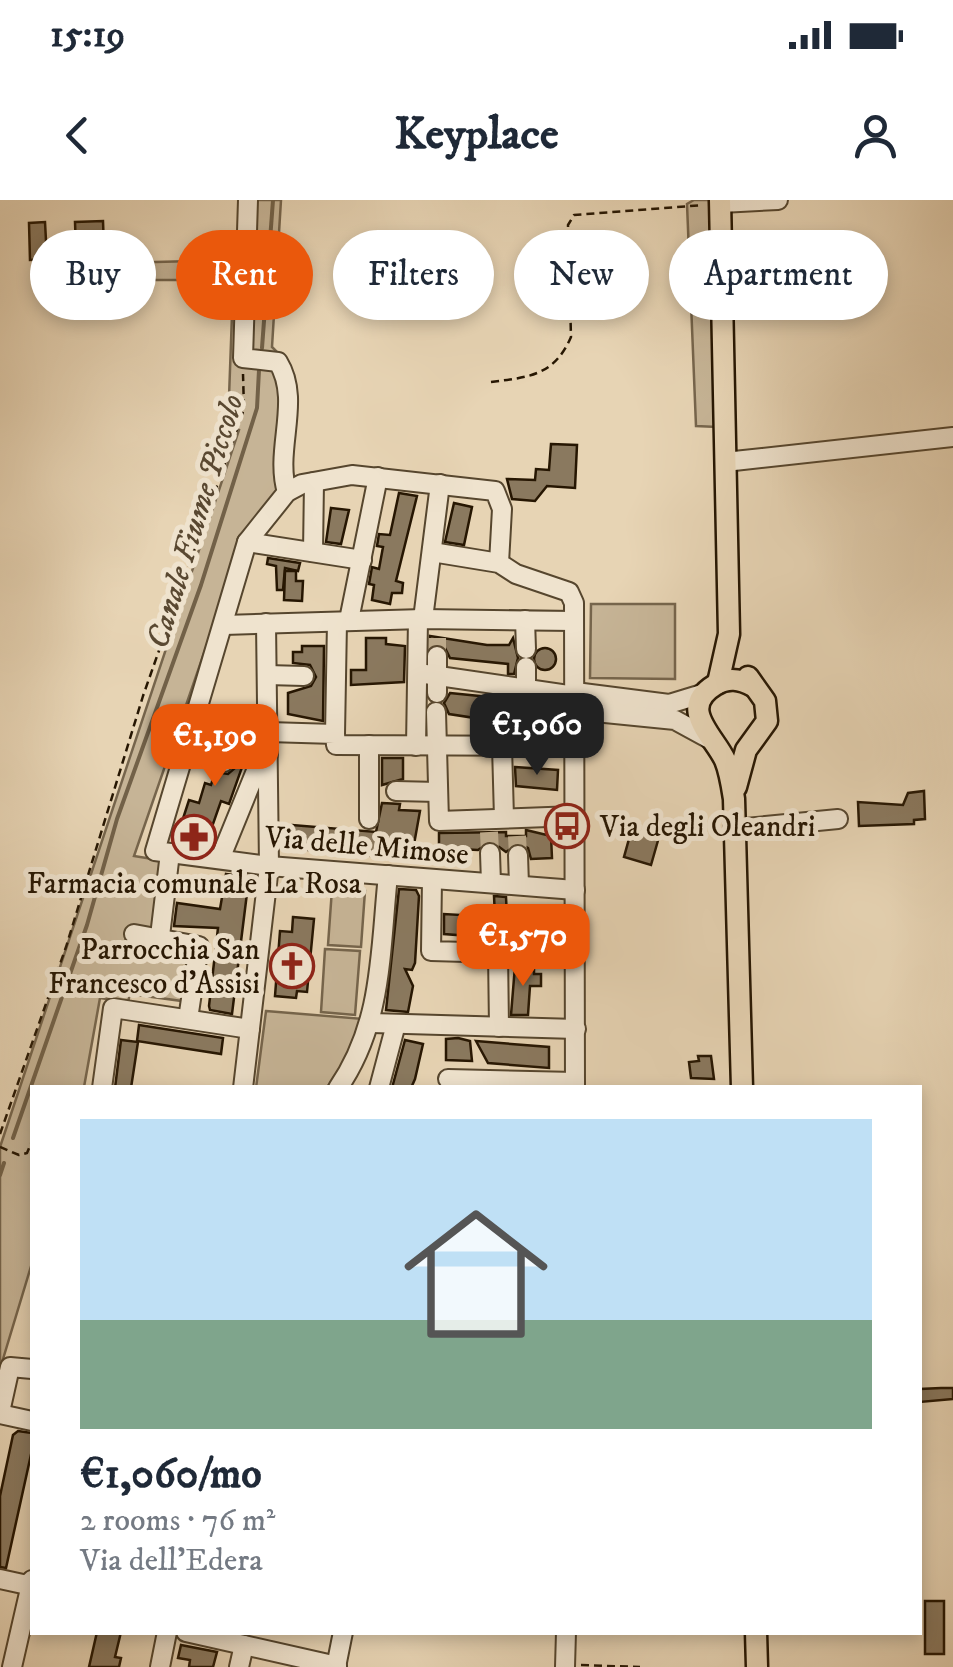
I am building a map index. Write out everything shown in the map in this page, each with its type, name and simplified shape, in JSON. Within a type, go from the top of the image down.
[{"type":"main road","points":[[720,201],[729,634],[738,662],[766,701],[767,721],[741,762],[734,799],[742,1085]]},
{"type":"main road","points":[[729,634],[712,688],[698,712],[723,755],[734,799]]},
{"type":"main road","points":[[712,688],[736,680],[753,686]]},
{"type":"main road","points":[[711,740],[731,749],[750,745]]},
{"type":"main road","points":[[756,1635],[757,1667]]},
{"type":"street","points":[[248,200],[254,358],[278,362],[286,375],[289,401],[282,450],[287,492]]},
{"type":"street","points":[[720,201],[778,200]]},
{"type":"street","points":[[725,462],[953,437]]},
{"type":"street","points":[[160,936],[163,852],[186,750],[248,542],[287,492],[352,474],[495,490],[502,509],[499,563]]},
{"type":"street","points":[[378,477],[362,560],[321,677],[336,745],[575,746]]},
{"type":"street","points":[[313,552],[314,482]]},
{"type":"street","points":[[440,484],[432,552],[426,746],[438,792],[439,821],[506,830],[575,816]]},
{"type":"street","points":[[248,542],[362,560]]},
{"type":"street","points":[[432,552],[499,563],[516,574],[569,592],[574,621],[575,1085],[448,1079]]},
{"type":"street","points":[[525,620],[526,697]]},
{"type":"street","points":[[224,624],[574,621]]},
{"type":"street","points":[[243,1085],[270,866],[266,623]]},
{"type":"street","points":[[437,656],[433,681],[526,697],[669,704],[712,688]]},
{"type":"street","points":[[267,675],[321,677]]},
{"type":"street","points":[[575,700],[675,720],[711,740]]},
{"type":"street","points":[[426,746],[436,712]]},
{"type":"street","points":[[526,724],[526,746]]},
{"type":"street","points":[[268,732],[335,734]]},
{"type":"street","points":[[369,745],[382,790],[369,819]]},
{"type":"street","points":[[502,746],[506,830],[519,886]]},
{"type":"street","points":[[186,750],[240,767],[268,754]]},
{"type":"street","points":[[220,860],[240,767]]},
{"type":"street","points":[[382,790],[438,792]]},
{"type":"street","points":[[734,829],[838,820]]},
{"type":"street","name":"Via delle Mimose","points":[[163,852],[270,866],[575,890]]},
{"type":"street","points":[[490,852],[491,883]]},
{"type":"street","points":[[342,1085],[372,1023],[388,875]]},
{"type":"street","points":[[432,878],[431,951],[575,955]]},
{"type":"street","points":[[134,934],[199,946],[188,1020]]},
{"type":"street","points":[[498,953],[499,1027]]},
{"type":"street","points":[[102,1085],[113,1008],[250,1029]]},
{"type":"street","points":[[372,1023],[576,1030]]},
{"type":"street","points":[[379,1085],[396,1024]]},
{"type":"street","points":[[30,1369],[10,1367],[0,1413],[30,1420]]},
{"type":"street","points":[[0,1579],[30,1584]]},
{"type":"street","points":[[12,1667],[30,1592]]},
{"type":"street","points":[[160,1667],[166,1635]]},
{"type":"street","points":[[199,1635],[244,1645],[265,1659],[336,1666],[342,1635]]},
{"type":"street","points":[[565,1666],[566,1635]]},
{"type":"street","points":[[239,1667],[244,1645]]},
{"type":"path","points":[[491,382],[538,376],[550,370],[565,351],[570,338],[568,225],[574,216],[720,201]]},
{"type":"path","points":[[0,1134],[66,947],[143,696],[244,409],[254,358]]},
{"type":"path","points":[[0,1146],[19,1155],[27,1153],[30,1146]]},
{"type":"path","points":[[565,1666],[640,1667]]},
{"type":"shaded area","points":[[255,200],[281,200],[279,230],[254,230]]},
{"type":"shaded area","points":[[709,200],[710,230],[688,230],[687,204]]},
{"type":"shaded area","points":[[176,261],[176,280],[156,280],[156,262]]},
{"type":"shaded area","points":[[232,320],[240,320],[240,361],[272,364],[282,383],[280,486],[243,540],[134,856],[165,861],[156,931],[128,929],[125,943],[188,949],[182,1001],[130,994],[128,1002],[100,998],[84,1085],[30,1085],[30,1270],[0,1369],[0,1147],[239,430],[228,425]]},
{"type":"shaded area","points":[[251,320],[274,320],[272,347],[288,363],[289,381],[250,354]]},
{"type":"shaded area","points":[[692,320],[713,320],[717,427],[696,426]]},
{"type":"shaded area","points":[[591,604],[675,604],[675,679],[590,678]]},
{"type":"shaded area","points":[[332,889],[365,891],[361,947],[328,945]]},
{"type":"shaded area","points":[[325,949],[360,951],[355,1015],[321,1012]]},
{"type":"shaded area","points":[[266,1011],[364,1019],[341,1071],[329,1085],[256,1085]]},
{"type":"building","points":[[103,221],[103,230],[75,230],[75,222]]},
{"type":"building","points":[[45,222],[45,230],[30,230],[30,260],[29,223]]},
{"type":"building","points":[[551,444],[577,445],[575,488],[547,486],[535,501],[512,499],[507,479],[535,480],[536,469],[549,470]]},
{"type":"building","points":[[399,493],[417,496],[396,581],[403,583],[402,593],[392,593],[390,604],[372,600],[374,585],[369,584],[372,567],[379,569],[383,547],[377,546],[379,534],[390,535]]},
{"type":"building","points":[[454,503],[472,507],[464,545],[445,542]]},
{"type":"building","points":[[331,508],[349,510],[341,544],[326,542]]},
{"type":"building","points":[[268,558],[300,563],[298,571],[285,568],[283,590],[277,590],[276,566],[267,564]]},
{"type":"building","points":[[285,571],[296,571],[296,581],[303,581],[302,601],[284,600]]},
{"type":"building","points":[[430,636],[487,645],[509,645],[513,638],[518,658],[514,674],[508,674],[508,664],[450,658],[444,646],[430,646]]},
{"type":"building","points":[[366,638],[386,638],[386,644],[405,646],[404,682],[351,685],[351,670],[366,670]]},
{"type":"building","points":[[302,646],[324,646],[323,721],[288,714],[288,693],[311,686],[316,677],[310,665],[293,663],[293,652],[302,652]]},
{"type":"building","points":[[545,648],[556,659],[545,670],[534,659]]},
{"type":"building","points":[[450,693],[509,699],[519,714],[514,724],[449,714],[444,703]]},
{"type":"building","points":[[545,707],[555,717],[545,727],[535,717]]},
{"type":"building","points":[[214,728],[252,739],[229,804],[221,801],[206,844],[178,834],[189,800],[199,803],[205,783],[211,785],[215,772],[228,774],[236,767],[232,753],[210,743]]},
{"type":"building","points":[[382,758],[403,758],[403,779],[382,785]]},
{"type":"building","points":[[515,767],[558,770],[557,790],[516,786]]},
{"type":"building","points":[[924,791],[925,819],[914,820],[914,824],[859,826],[858,802],[903,805],[908,793]]},
{"type":"building","points":[[382,803],[400,804],[399,810],[420,811],[413,850],[424,850],[423,861],[288,848],[282,844],[284,827],[292,825],[376,832]]},
{"type":"building","points":[[526,830],[551,836],[552,858],[531,859],[528,848],[519,843],[506,852],[491,841],[478,850],[439,848],[439,833],[506,832],[506,836],[526,836]]},
{"type":"building","points":[[640,832],[659,837],[651,865],[624,857],[629,839],[635,840]]},
{"type":"building","points":[[226,874],[249,877],[232,1014],[210,1010],[209,1006],[218,928],[174,926],[177,903],[220,909]]},
{"type":"building","points":[[399,889],[416,890],[419,896],[415,963],[412,970],[405,969],[413,986],[408,1012],[386,1010]]},
{"type":"building","points":[[494,896],[506,897],[507,918],[551,922],[550,942],[444,934],[444,914],[495,917]]},
{"type":"building","name":"Parrocchia San Francesco d'Assisi","points":[[293,917],[314,919],[307,992],[297,991],[296,998],[275,996],[280,931],[292,932]]},
{"type":"building","points":[[515,966],[534,966],[534,974],[541,974],[541,986],[530,986],[528,1015],[511,1015]]},
{"type":"building","points":[[139,1025],[223,1038],[221,1054],[137,1041]]},
{"type":"building","points":[[446,1039],[470,1041],[472,1061],[446,1060]]},
{"type":"building","points":[[121,1040],[138,1042],[131,1085],[115,1085]]},
{"type":"building","points":[[405,1040],[423,1044],[412,1085],[393,1085]]},
{"type":"building","points":[[476,1041],[549,1047],[549,1068],[488,1063]]},
{"type":"building","points":[[698,1056],[711,1056],[714,1079],[691,1078],[689,1062],[699,1061]]},
{"type":"building","points":[[953,1388],[953,1399],[922,1402],[922,1389]]},
{"type":"building","points":[[18,1431],[30,1433],[30,1459],[6,1568],[0,1567],[0,1496],[13,1435]]},
{"type":"building","points":[[925,1601],[944,1601],[944,1654],[925,1654]]},
{"type":"building","points":[[96,1635],[120,1635],[115,1657],[121,1658],[119,1667],[89,1667]]},
{"type":"building","points":[[181,1645],[217,1652],[213,1667],[189,1667],[190,1660],[178,1658]]},
{"type":"waterway","name":"Canale Fiume Piccolo","points":[[262,348],[273,200]]},
{"type":"waterway","name":"Canale Fiume Piccolo","points":[[31,1085],[87,925],[117,819],[201,585],[257,408],[259,370]]},
{"type":"waterway","name":"Canale Fiume Piccolo","points":[[13,1138],[30,1089]]},
{"type":"waterway","name":"Canale Fiume Piccolo","points":[[0,1175],[4,1163]]},
{"type":"tunnel","points":[[437,636],[437,656]]},
{"type":"tunnel","points":[[489,832],[490,853]]},
{"type":"tunnel","points":[[517,836],[518,855]]},
{"type":"place","name":"Via degli Oleandri","points":[[567,826]]},
{"type":"place","name":"Farmacia comunale La Rosa","points":[[194,837]]},
{"type":"place","name":"Parrocchia San Francesco d'Assisi","points":[[292,966]]}]
